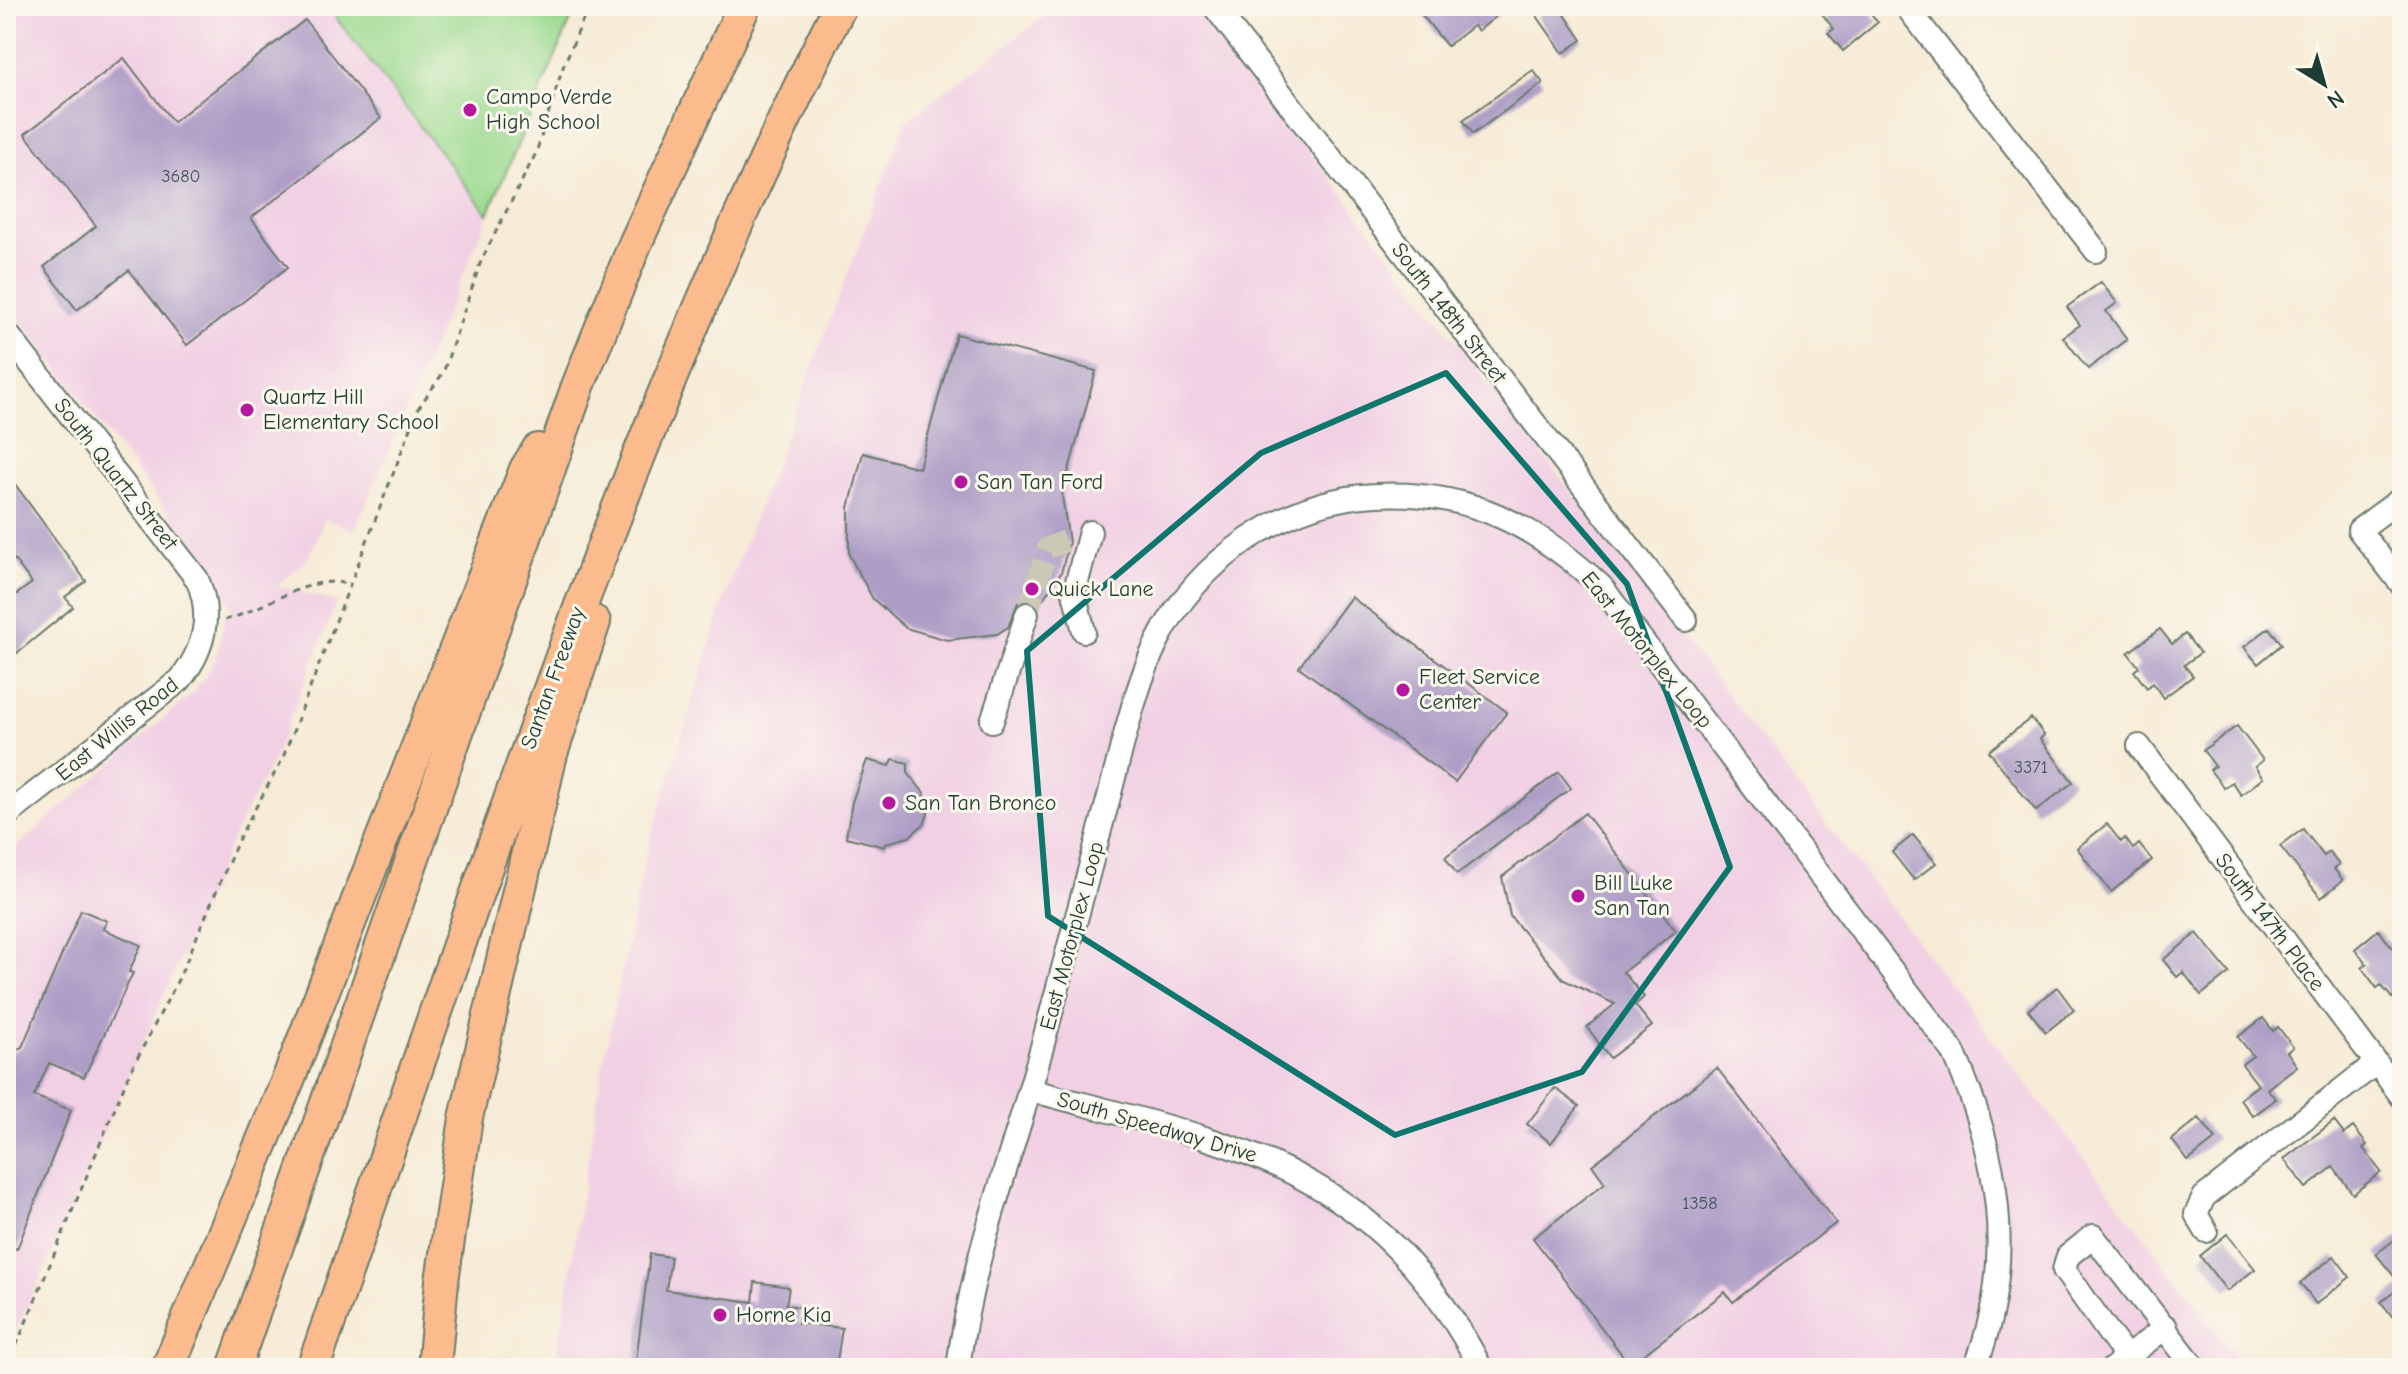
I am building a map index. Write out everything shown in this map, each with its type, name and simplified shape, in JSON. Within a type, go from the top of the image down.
[{"type":"highway","points":[[234,1368],[578,386],[635,244],[744,6]]},
{"type":"highway","name":"Santan Freeway","points":[[313,1368],[553,672],[607,530],[707,295],[840,6]]},
{"type":"highway","points":[[168,1368],[290,1075],[526,469],[578,386]]},
{"type":"highway","points":[[434,1368],[442,1281],[466,1118],[551,754],[597,613],[607,530]]},
{"type":"street","name":"South 148th Street","points":[[1214,6],[1686,620]]},
{"type":"street","points":[[1906,6],[2096,251]]},
{"type":"street","name":"South Quartz Street","points":[[6,332],[197,579],[203,593],[206,625]]},
{"type":"street","name":"East Motorplex Loop","points":[[958,1368],[991,1213],[1030,1090],[1155,644],[1184,598],[1205,574],[1235,549],[1273,525],[1332,500],[1406,494],[1468,504],[1521,525],[1560,548],[1601,586],[1920,1003],[1953,1051],[1986,1135],[1996,1182],[1999,1225],[1994,1295],[1985,1343],[1975,1368]]},
{"type":"street","points":[[2402,498],[2359,530],[2402,585]]},
{"type":"street","points":[[1068,540],[1090,532],[1074,593],[1084,631]]},
{"type":"street","points":[[992,721],[1027,614]]},
{"type":"street","name":"East Willis Road","points":[[6,816],[180,680],[198,653],[206,625]]},
{"type":"street","name":"South 147th Place","points":[[2139,746],[2402,1097]]},
{"type":"street","points":[[2206,1231],[2196,1214],[2204,1197],[2376,1063]]},
{"type":"street","name":"South Speedway Drive","points":[[1030,1090],[1217,1140],[1277,1163],[1333,1195],[1379,1231],[1411,1263],[1451,1313],[1481,1368]]},
{"type":"street","points":[[2166,1327],[2120,1363],[2064,1270],[2068,1256],[2093,1236],[2166,1327],[2195,1368]]},
{"type":"path","points":[[7,1368],[129,1074],[180,976],[240,836],[282,760],[419,407],[443,373],[481,261],[536,153],[563,67],[589,6]]},
{"type":"path","points":[[206,625],[237,617],[313,585],[336,580],[350,586]]},
{"type":"highlighted area","points":[[1446,373],[1627,584],[1730,867],[1582,1072],[1395,1135],[1048,916],[1027,651],[1261,453]]},
{"type":"shaded area","name":"Quartz Hill Elementary School","points":[[6,6],[577,6],[355,530],[325,519],[309,557],[277,586],[337,602],[274,758],[234,835],[6,1356],[6,856],[193,693],[214,663],[226,614],[234,614],[213,570],[6,302]]},
{"type":"shaded area","points":[[1058,6],[1198,6],[2245,1368],[555,1368],[603,1064],[644,861],[723,601],[906,121]]},
{"type":"green space","name":"Campo Verde High School","points":[[327,6],[577,6],[488,214]]},
{"type":"building","points":[[1431,6],[1509,6],[1478,31],[1474,25],[1447,46],[1421,14]]},
{"type":"building","points":[[1552,6],[1559,6],[1582,40],[1563,53],[1537,16]]},
{"type":"building","points":[[1816,6],[1865,6],[1878,22],[1843,51],[1828,33],[1834,29]]},
{"type":"building","points":[[305,20],[381,118],[251,218],[288,267],[187,345],[129,270],[77,310],[44,267],[96,226],[25,134],[124,58],[173,122]]},
{"type":"building","points":[[1533,70],[1543,83],[1473,134],[1463,120]]},
{"type":"building","points":[[2101,282],[2117,303],[2106,311],[2127,339],[2088,369],[2063,337],[2080,325],[2067,307]]},
{"type":"building","name":"San Tan Ford","points":[[956,334],[1096,371],[1062,495],[1069,542],[1061,573],[1038,606],[1031,601],[1018,603],[1008,627],[997,634],[947,640],[906,628],[873,599],[849,555],[849,508],[863,453],[919,468]]},
{"type":"building","points":[[6,472],[86,581],[65,597],[73,607],[6,662],[6,602],[32,583],[6,549]]},
{"type":"building","name":"Fleet Service Center","points":[[1351,597],[1507,712],[1455,782],[1299,667]]},
{"type":"building","points":[[2269,628],[2282,644],[2258,664],[2244,647]]},
{"type":"building","points":[[2160,629],[2172,644],[2185,634],[2200,653],[2184,665],[2193,676],[2163,698],[2153,683],[2147,688],[2134,671],[2139,667],[2128,653]]},
{"type":"building","points":[[2031,718],[2044,735],[2040,739],[2073,782],[2036,811],[1989,751]]},
{"type":"building","points":[[2237,726],[2263,760],[2255,767],[2263,778],[2241,795],[2232,782],[2224,788],[2210,770],[2215,766],[2203,750]]},
{"type":"building","name":"San Tan Bronco","points":[[893,759],[908,763],[908,773],[924,793],[928,813],[925,823],[909,837],[886,843],[885,847],[846,837],[852,802],[867,760],[890,766]]},
{"type":"building","points":[[1559,772],[1571,788],[1457,874],[1445,857]]},
{"type":"building","name":"Bill Luke San Tan","points":[[1585,813],[1676,931],[1623,972],[1644,997],[1635,1005],[1652,1026],[1610,1058],[1587,1027],[1615,1004],[1564,980],[1510,916],[1502,877]]},
{"type":"building","points":[[2107,824],[2121,842],[2125,838],[2133,849],[2139,844],[2152,860],[2111,892],[2077,848]]},
{"type":"building","points":[[2303,829],[2324,856],[2329,852],[2339,865],[2334,869],[2343,880],[2321,898],[2280,846]]},
{"type":"building","points":[[1913,835],[1936,863],[1914,880],[1892,852]]},
{"type":"building","points":[[81,910],[107,921],[103,929],[141,945],[129,972],[133,973],[84,1077],[49,1063],[34,1096],[71,1110],[17,1249],[6,1245],[6,1055],[22,1047]]},
{"type":"building","points":[[2378,930],[2402,959],[2396,969],[2402,977],[2402,990],[2392,998],[2381,985],[2377,988],[2362,968],[2367,964],[2355,949]]},
{"type":"building","points":[[2197,933],[2229,973],[2201,995],[2183,972],[2177,977],[2163,960]]},
{"type":"building","points":[[2057,987],[2074,1010],[2046,1032],[2028,1010]]},
{"type":"building","points":[[2263,1018],[2273,1031],[2278,1027],[2293,1047],[2287,1052],[2297,1066],[2267,1089],[2276,1099],[2253,1116],[2240,1099],[2258,1085],[2242,1064],[2253,1056],[2238,1037]]},
{"type":"building","points":[[1717,1068],[1836,1223],[1733,1302],[1725,1292],[1630,1365],[1533,1238],[1605,1183],[1592,1165]]},
{"type":"building","points":[[1555,1088],[1579,1106],[1551,1143],[1527,1124]]},
{"type":"building","points":[[2199,1118],[2216,1139],[2188,1161],[2172,1140]]},
{"type":"building","points":[[2334,1121],[2344,1134],[2353,1127],[2367,1145],[2363,1148],[2381,1172],[2353,1194],[2333,1167],[2306,1188],[2284,1159]]},
{"type":"building","points":[[2227,1234],[2255,1269],[2227,1291],[2200,1256]]},
{"type":"building","points":[[2402,1234],[2402,1286],[2376,1254]]},
{"type":"building","name":"Horne Kia","points":[[650,1254],[671,1257],[666,1290],[753,1302],[755,1282],[789,1287],[786,1305],[800,1307],[798,1323],[842,1328],[836,1368],[635,1368]]},
{"type":"building","points":[[2334,1256],[2350,1277],[2316,1304],[2300,1283]]},
{"type":"building","points":[[2402,1286],[2402,1329],[2381,1302]]},
{"type":"tunnel","points":[[1027,614],[1048,548],[1068,540]]},
{"type":"place","name":"Campo Verde High School","points":[[470,110]]},
{"type":"place","name":"Quartz Hill Elementary School","points":[[247,410]]},
{"type":"place","name":"San Tan Ford","points":[[961,482]]},
{"type":"place","name":"Quick Lane","points":[[1032,589]]},
{"type":"place","name":"Fleet Service Center","points":[[1403,690]]},
{"type":"place","name":"San Tan Bronco","points":[[889,803]]},
{"type":"place","name":"Bill Luke San Tan","points":[[1578,896]]},
{"type":"place","name":"Horne Kia","points":[[720,1315]]}]
